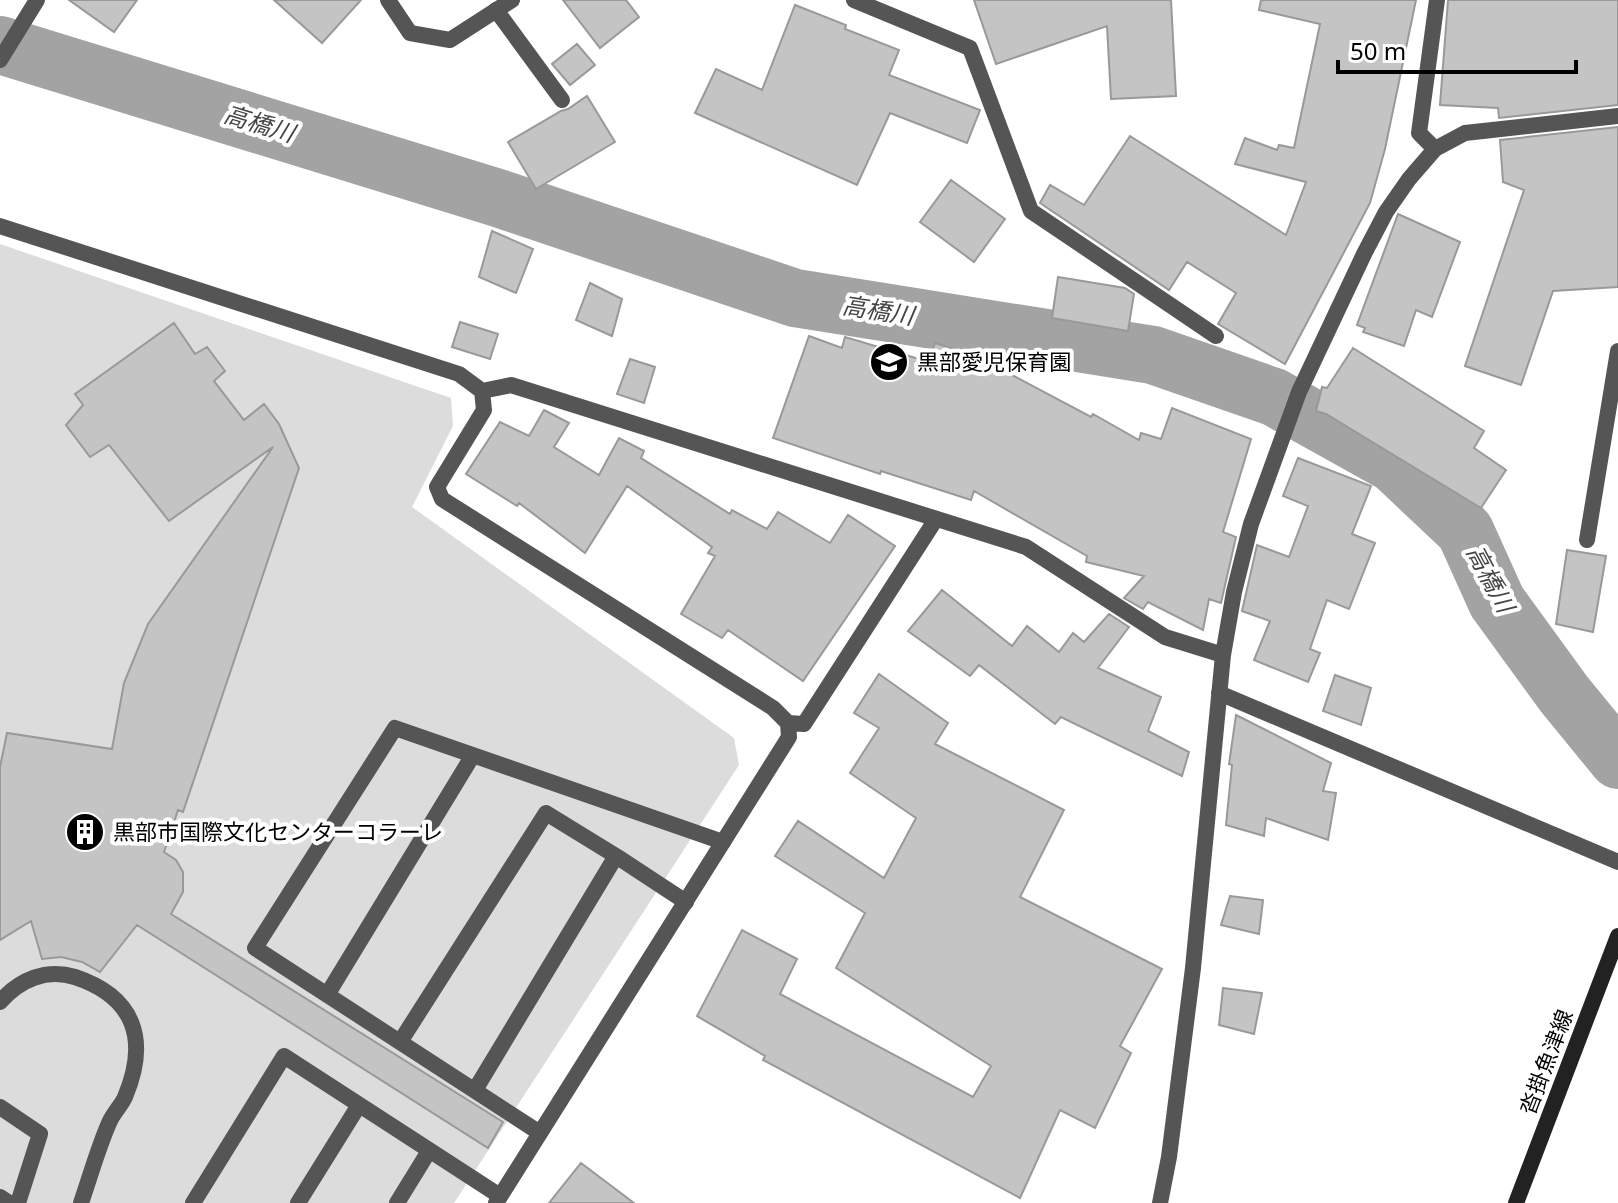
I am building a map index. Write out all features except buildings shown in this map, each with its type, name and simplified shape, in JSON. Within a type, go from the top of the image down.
[{"type":"main road","name":"沓掛魚津線","points":[[1516,1203],[1618,936]]},
{"type":"street","points":[[0,60],[37,0]]},
{"type":"street","points":[[388,0],[410,33],[450,40],[512,0]]},
{"type":"street","points":[[854,0],[970,48],[1031,211],[1216,336]]},
{"type":"street","points":[[1435,149],[1419,133],[1437,0]]},
{"type":"street","points":[[496,10],[562,100]]},
{"type":"street","points":[[1177,1203],[1161,1198],[1193,968],[1223,655],[1234,592],[1251,524],[1299,392],[1386,212],[1435,149],[1465,133],[1618,116]]},
{"type":"street","points":[[0,226],[459,374],[482,391],[484,410],[437,487],[442,499],[773,708],[788,723],[789,737],[498,1200],[284,1056],[193,1203]]},
{"type":"street","points":[[1587,540],[1618,351]]},
{"type":"street","points":[[482,391],[511,385],[1026,547],[1165,637],[1223,655]]},
{"type":"street","points":[[788,723],[804,724],[936,519]]},
{"type":"street","points":[[1219,693],[1618,862]]},
{"type":"street","points":[[540,1133],[255,948],[395,728],[723,842]]},
{"type":"street","points":[[327,995],[473,755]]},
{"type":"street","points":[[400,1042],[561,786]]},
{"type":"street","points":[[546,813],[686,902]]},
{"type":"street","points":[[475,1090],[616,856]]},
{"type":"street","points":[[0,1002],[14,986],[37,975],[65,974],[97,984],[123,1005],[135,1027],[137,1063],[124,1100],[110,1121],[81,1203]]},
{"type":"street","points":[[298,1203],[359,1105]]},
{"type":"street","points":[[0,1107],[40,1134],[18,1203]]},
{"type":"street","points":[[397,1203],[429,1151]]},
{"type":"street","points":[[0,1197],[9,1203]]},
{"type":"shaded area","points":[[0,244],[451,398],[453,426],[412,507],[734,738],[739,765],[454,1203],[0,1203]]},
{"type":"waterway","name":"高橋川","points":[[0,45],[498,198],[795,298],[1153,355],[1274,397],[1394,464],[1465,531],[1497,602],[1564,694],[1618,760]]},
{"type":"place","name":"黒部愛児保育園","points":[[889,362]]},
{"type":"place","name":"黒部市国際文化センターコラーレ","points":[[85,832]]}]
